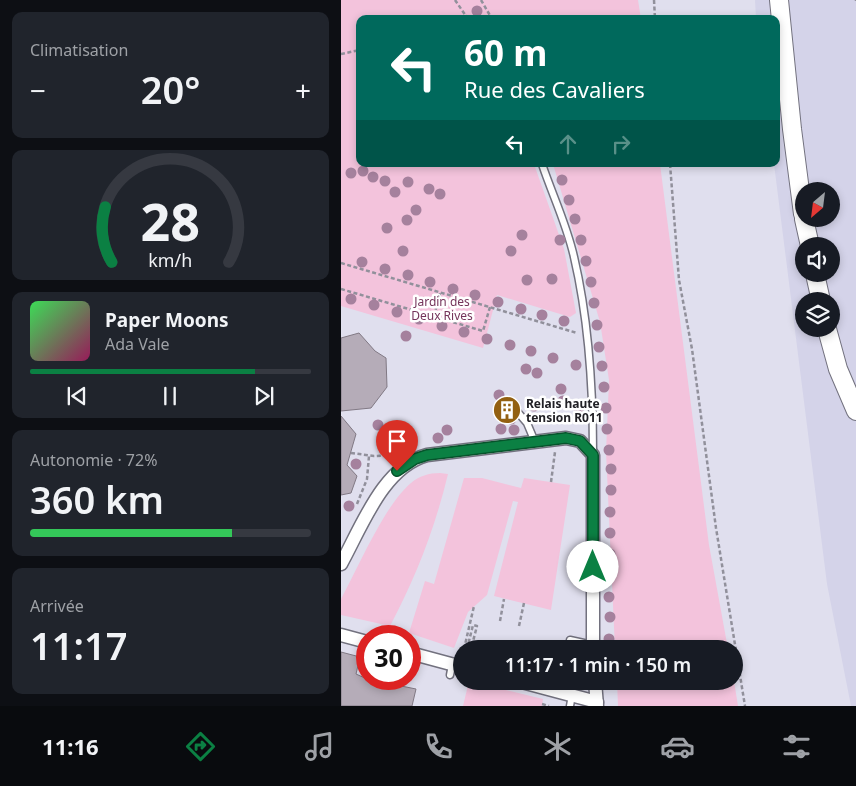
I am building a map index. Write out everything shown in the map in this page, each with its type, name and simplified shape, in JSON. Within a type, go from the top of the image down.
[{"type":"main road","points":[[779,0],[799,182]]},
{"type":"main road","points":[[829,337],[838,369],[856,411]]},
{"type":"street","points":[[341,564],[384,486],[409,457],[573,439],[586,445],[593,455],[593,640]]},
{"type":"street","points":[[341,635],[356,639]]},
{"type":"street","points":[[421,657],[453,668]]},
{"type":"street","points":[[542,690],[571,701],[597,704],[596,690]]},
{"type":"lane","points":[[542,167],[574,256],[587,335],[594,407],[593,455]]},
{"type":"lane","points":[[509,402],[527,423],[535,442]]},
{"type":"path","points":[[455,0],[466,15]]},
{"type":"path","points":[[481,0],[490,15]]},
{"type":"path","points":[[653,0],[655,15]]},
{"type":"path","points":[[341,54],[356,51]]},
{"type":"path","points":[[670,167],[679,280],[692,349],[716,528],[745,706]]},
{"type":"path","points":[[341,263],[587,335]]},
{"type":"path","points":[[341,289],[483,331],[490,307]]},
{"type":"path","points":[[434,316],[440,293]]},
{"type":"path","points":[[384,456],[384,448],[388,439],[406,425]]},
{"type":"path","points":[[551,482],[556,446]]},
{"type":"path","points":[[351,453],[369,456],[409,457]]},
{"type":"path","points":[[355,510],[367,479],[369,456]]},
{"type":"path","points":[[500,621],[504,599]]},
{"type":"path","points":[[519,626],[524,603]]},
{"type":"path","points":[[467,640],[474,606]]},
{"type":"path","points":[[468,640],[473,625],[477,626],[473,640]]},
{"type":"path","points":[[542,704],[549,706]]},
{"type":"shaded area","points":[[755,0],[856,0],[856,706],[851,706],[827,584],[796,337],[840,337],[840,292],[795,292],[795,330],[774,167],[780,167],[780,15],[756,15]]},
{"type":"green space","name":"Jardin des Deux Rives","points":[[341,0],[638,0],[640,15],[356,15],[356,167],[535,167],[564,249],[576,313],[570,317],[497,295],[483,348],[341,306]]},
{"type":"green space","points":[[554,167],[660,167],[709,545],[726,640],[615,640],[606,452],[609,380],[600,322]]},
{"type":"green space","points":[[432,474],[448,474],[431,533],[416,571],[390,625],[341,615],[341,599],[391,506],[401,493],[417,478]]},
{"type":"green space","points":[[464,478],[482,478],[521,488],[524,478],[570,485],[551,610],[494,596],[518,502],[513,501],[487,595],[468,612],[457,640],[453,640],[453,648],[421,637],[421,625],[411,625],[425,581],[434,584]]},
{"type":"green space","points":[[467,690],[506,690],[543,699],[542,706],[463,706]]},
{"type":"green space","points":[[617,690],[735,690],[738,706],[618,706]]},
{"type":"building","points":[[359,333],[375,351],[386,358],[387,387],[371,408],[341,411],[341,338]]},
{"type":"building","points":[[341,416],[356,434],[347,465],[357,476],[351,493],[341,495]]},
{"type":"building","points":[[341,652],[356,656],[356,690],[416,690],[412,706],[341,706]]},
{"type":"place","name":"Relais haute tension R011","points":[[507,410]]},
{"type":"route","points":[[397,471],[415,459],[427,455],[566,438],[580,441],[590,449],[593,455],[593,567]]}]
